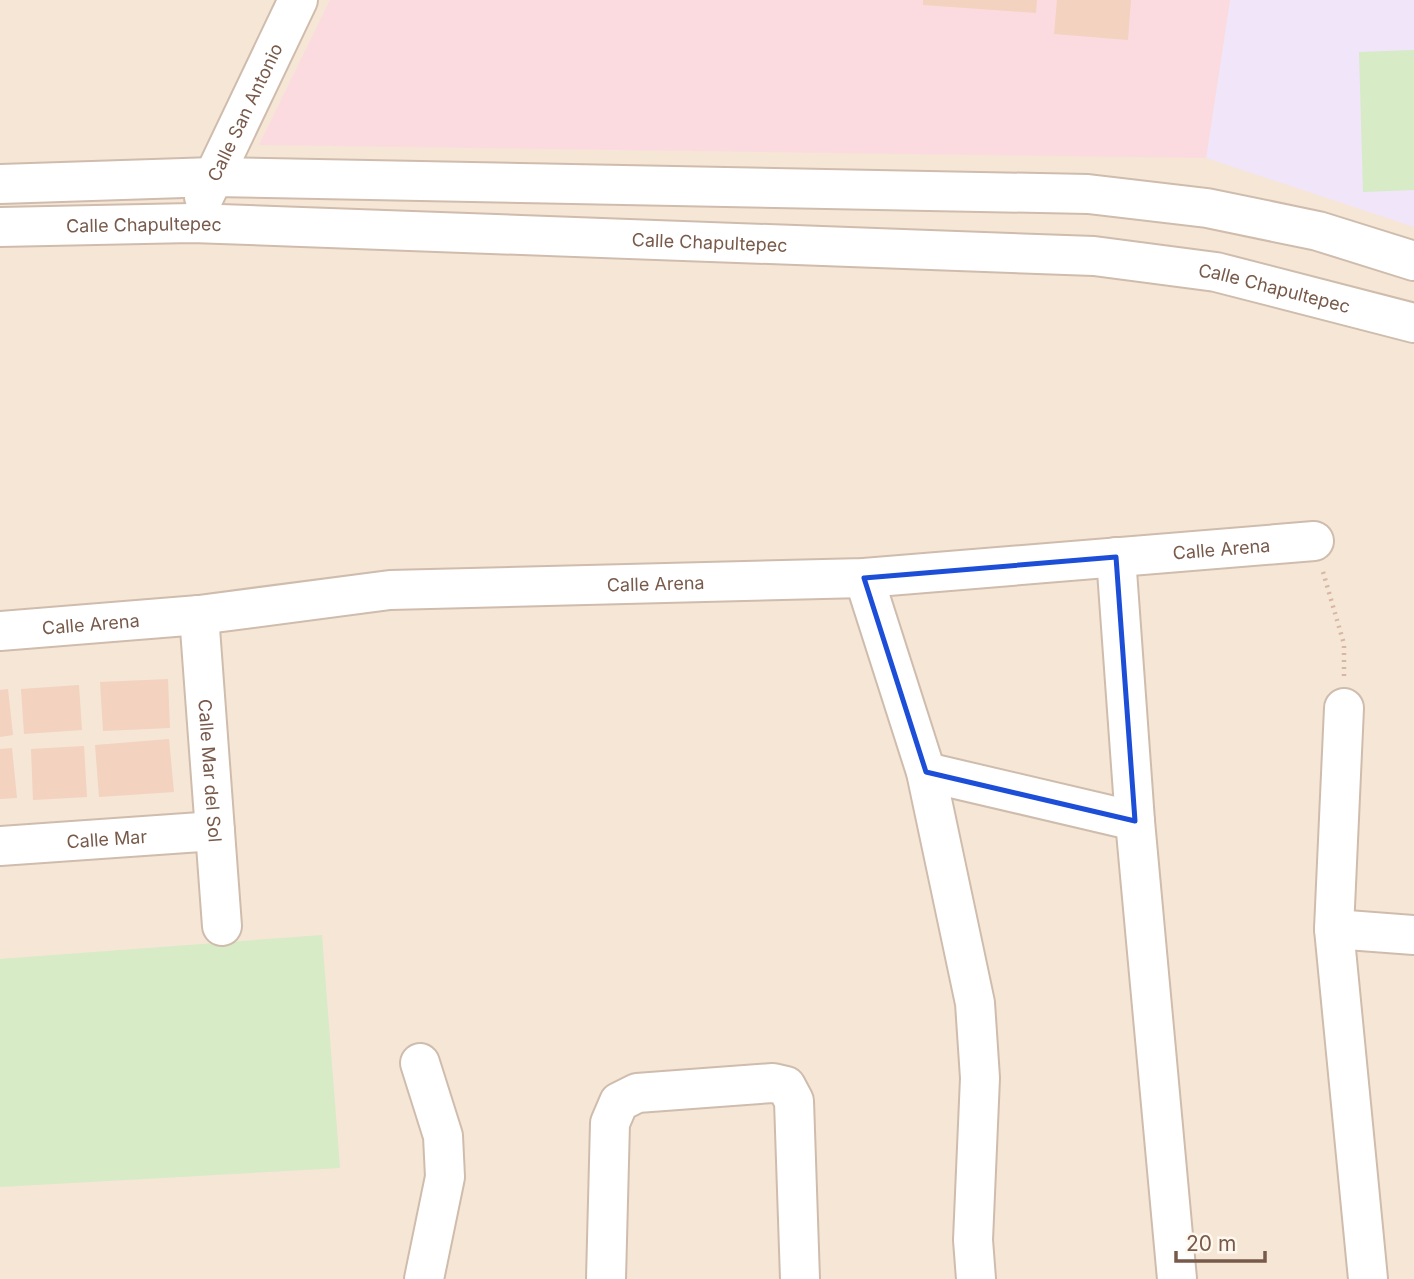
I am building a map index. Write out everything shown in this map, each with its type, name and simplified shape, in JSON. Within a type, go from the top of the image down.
[{"type":"street","name":"Calle San Antonio","points":[[192,223],[298,0]]},
{"type":"street","points":[[0,184],[214,177],[1088,194],[1207,208],[1306,228],[1414,261]]},
{"type":"street","name":"Calle Chapultepec","points":[[0,227],[192,223],[1094,256],[1216,272],[1414,323]]},
{"type":"street","name":"Calle Arena","points":[[0,631],[199,615],[390,590],[864,578],[1314,541]]},
{"type":"street","points":[[1116,557],[1135,821],[1177,1279]]},
{"type":"street","points":[[864,578],[926,772],[975,1003],[980,1078],[973,1240],[976,1279]]},
{"type":"street","name":"Calle Mar del Sol","points":[[199,615],[222,926]]},
{"type":"street","points":[[1344,708],[1334,929],[1368,1279]]},
{"type":"street","points":[[926,772],[1135,821]]},
{"type":"street","name":"Calle Mar","points":[[0,846],[215,831]]},
{"type":"street","points":[[1334,929],[1414,934]]},
{"type":"street","points":[[420,1063],[443,1136],[445,1177],[424,1279]]},
{"type":"street","points":[[606,1279],[610,1123],[619,1102],[637,1093],[773,1083],[786,1086],[794,1101],[800,1279]]},
{"type":"path","points":[[1314,541],[1345,644],[1344,708]]},
{"type":"highlighted area","points":[[1116,557],[1135,821],[926,772],[864,578]]},
{"type":"shaded area","points":[[0,0],[1414,0],[1414,1279],[0,1279]]},
{"type":"shaded area","points":[[330,0],[1230,0],[1206,158],[259,145]]},
{"type":"shaded area","points":[[1230,0],[1414,0],[1414,227],[1206,158]]},
{"type":"green space","points":[[1414,50],[1414,190],[1363,192],[1359,52]]},
{"type":"green space","points":[[322,935],[340,1168],[0,1187],[0,959]]},
{"type":"building","points":[[923,0],[1037,0],[1036,13],[923,5]]},
{"type":"building","points":[[1057,0],[1131,0],[1128,40],[1054,34]]},
{"type":"building","points":[[168,679],[170,728],[103,731],[100,682]]},
{"type":"building","points":[[79,685],[82,730],[24,734],[21,689]]},
{"type":"building","points":[[8,689],[13,735],[0,737],[0,690]]},
{"type":"building","points":[[169,739],[174,792],[99,797],[95,745]]},
{"type":"building","points":[[84,746],[87,797],[33,800],[31,749]]},
{"type":"building","points":[[12,748],[17,798],[0,799],[0,749]]}]
